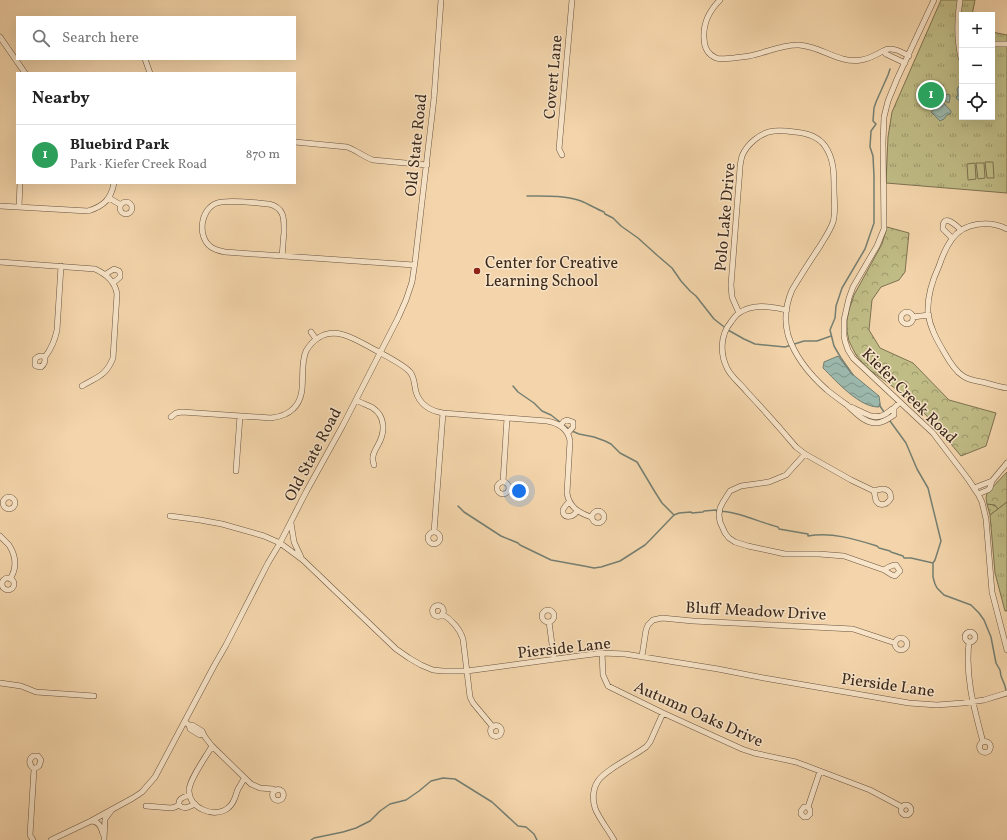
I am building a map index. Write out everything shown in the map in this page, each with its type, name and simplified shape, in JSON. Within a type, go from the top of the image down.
[{"type":"street","name":"Old State Road","points":[[51,840],[112,810],[142,792],[152,781],[162,766],[187,723],[214,666],[268,563],[291,524],[308,488],[401,313],[412,282],[434,98],[441,0]]},
{"type":"street","name":"Covert Lane","points":[[562,155],[560,149],[572,0]]},
{"type":"street","points":[[720,0],[707,17],[704,31],[705,48],[715,57],[722,59],[749,56],[793,45],[806,46],[838,58],[860,61],[868,59],[886,49],[894,49],[909,56]]},
{"type":"street","name":"Kiefer Creek Road","points":[[934,0],[888,101],[884,116],[883,142],[884,229],[878,246],[853,287],[846,309],[844,336],[848,350],[853,358],[933,433],[978,494],[982,502],[986,519],[992,592],[1007,650]]},
{"type":"street","points":[[959,48],[958,29],[960,0]]},
{"type":"street","points":[[0,38],[24,72]]},
{"type":"street","points":[[995,44],[1007,44]]},
{"type":"street","points":[[883,51],[905,63]]},
{"type":"street","points":[[145,60],[150,72]]},
{"type":"street","name":"Polo Lake Drive","points":[[738,313],[732,297],[731,285],[742,157],[748,147],[758,137],[765,133],[780,131],[805,133],[820,141],[830,155],[834,169],[835,214],[831,227],[788,299],[786,322],[791,343],[801,361],[822,385],[864,419],[874,423],[885,421],[894,415],[894,408],[900,402]]},
{"type":"street","points":[[296,142],[347,147],[373,160],[426,165]]},
{"type":"street","points":[[19,207],[20,184]]},
{"type":"street","points":[[0,206],[88,211],[99,207],[109,198],[114,184]]},
{"type":"street","points":[[109,198],[121,205]]},
{"type":"street","points":[[282,256],[284,220],[281,211],[276,207],[269,204],[225,201],[214,204],[206,212],[203,219],[203,234],[207,243],[214,249],[225,252],[282,256],[414,265]]},
{"type":"street","points":[[952,238],[943,229],[945,222],[951,221],[961,230]]},
{"type":"street","points":[[1007,229],[997,224],[988,223],[972,225],[961,230],[952,238],[932,282],[928,303],[928,315],[936,337],[949,360],[960,374],[968,379],[1007,388]]},
{"type":"street","points":[[0,262],[95,269],[106,274],[113,282],[117,294],[113,358],[109,368],[105,372],[82,386]]},
{"type":"street","points":[[45,356],[53,344],[57,330],[61,266]]},
{"type":"street","points":[[106,274],[114,269],[119,271],[120,277],[113,282]]},
{"type":"street","points":[[786,310],[759,307],[749,308],[738,313],[728,325],[724,333],[722,344],[722,352],[728,369],[796,447],[805,454],[851,480],[874,491]]},
{"type":"street","points":[[913,317],[928,315]]},
{"type":"street","points":[[311,332],[316,339]]},
{"type":"street","points":[[171,417],[176,413],[182,412],[275,418],[286,414],[295,407],[298,402],[302,390],[305,355],[310,345],[316,339],[325,334],[339,333],[348,336],[406,368],[413,376],[416,392],[421,401],[435,412],[547,421],[553,422],[560,426],[568,433],[570,445],[567,493],[569,502],[577,511],[591,517]]},
{"type":"street","points":[[356,400],[374,409],[382,421],[383,433],[373,456],[372,461],[374,465]]},
{"type":"street","points":[[434,532],[443,413]]},
{"type":"street","points":[[236,471],[240,416]]},
{"type":"street","points":[[503,482],[507,418]]},
{"type":"street","points":[[560,426],[566,420],[571,421],[573,427],[568,433]]},
{"type":"street","points":[[805,454],[786,475],[769,482],[741,486],[730,491],[720,508],[719,515],[720,522],[725,533],[734,542],[741,544],[785,554],[844,556],[884,570]]},
{"type":"street","points":[[978,494],[990,488],[992,481],[1007,463]]},
{"type":"street","points":[[974,488],[992,481]]},
{"type":"street","points":[[569,502],[563,509],[564,514],[572,516],[577,511]]},
{"type":"street","name":"Pierside Lane","points":[[170,516],[204,520],[222,524],[264,536],[280,544],[302,560],[396,649],[421,665],[433,670],[467,671],[554,659],[602,654],[625,654],[909,703],[937,705],[973,702],[1007,693]]},
{"type":"street","points":[[291,524],[294,542],[302,560]]},
{"type":"street","points":[[0,536],[8,544],[14,554],[15,571],[10,579]]},
{"type":"street","points":[[442,614],[460,631],[463,639],[470,697],[473,703],[493,727]]},
{"type":"street","name":"Bluff Meadow Drive","points":[[642,656],[648,625],[652,620],[662,618],[853,629],[896,643]]},
{"type":"street","points":[[549,622],[554,659]]},
{"type":"street","points":[[969,642],[968,660],[970,691],[983,742]]},
{"type":"street","name":"Autumn Oaks Drive","points":[[602,654],[603,675],[608,686],[742,750],[754,754],[796,762],[870,790],[902,807]]},
{"type":"street","points":[[0,683],[21,686],[36,692],[94,696]]},
{"type":"street","points":[[620,840],[614,840],[595,809],[593,795],[595,786],[598,780],[606,773],[646,747],[650,742],[663,713]]},
{"type":"street","points":[[187,723],[202,731],[212,746],[244,779],[260,788],[273,789],[275,791]]},
{"type":"street","points":[[212,746],[192,779],[189,791],[195,804],[200,808],[215,812],[220,812],[228,808],[234,801],[244,779]]},
{"type":"street","points":[[33,840],[30,835],[34,768]]},
{"type":"street","points":[[808,807],[820,771]]},
{"type":"street","points":[[146,806],[175,807],[179,805],[181,799],[190,795]]},
{"type":"street","points":[[179,805],[186,808],[195,804]]},
{"type":"street","points":[[104,838],[105,819],[112,810]]},
{"type":"street","points":[[91,821],[96,821],[104,838]]},
{"type":"green space","points":[[941,0],[975,0],[973,12],[959,12],[959,120],[995,120],[995,33],[1007,35],[1007,193],[886,183],[888,137],[892,112]]},
{"type":"green space","points":[[985,162],[993,162],[994,178],[987,178]]},
{"type":"green space","points":[[975,163],[976,179],[968,180],[967,164]]},
{"type":"green space","points":[[976,163],[984,163],[985,178],[978,179]]},
{"type":"green space","points":[[887,227],[909,233],[905,272],[899,280],[881,287],[872,300],[869,330],[880,348],[913,363],[949,400],[996,413],[986,446],[961,456],[931,420],[907,397],[867,368],[856,355],[849,341],[847,320],[854,295],[882,244]]},
{"type":"green space","points":[[1007,472],[1007,502],[998,509],[995,505],[987,504],[987,493]]},
{"type":"green space","points":[[1007,502],[1007,611],[1005,611],[995,573],[990,515]]},
{"type":"green space","points":[[987,504],[995,505],[998,509],[990,515]]},
{"type":"water","points":[[959,86],[959,100],[956,97],[958,95],[957,89]]},
{"type":"water","points":[[938,87],[942,89],[940,94],[943,96],[949,94],[949,103],[942,99],[941,100],[951,111],[950,114],[940,121],[931,112],[940,104],[938,102],[931,103],[931,99],[929,98]]},
{"type":"water","points":[[838,356],[851,373],[879,396],[879,407],[872,406],[856,399],[823,368],[824,362]]},
{"type":"waterway","points":[[853,375],[834,346],[830,330],[835,318],[836,306],[842,288],[865,249],[874,223],[874,176],[873,156],[870,147],[871,131],[876,124],[873,121],[874,108],[890,69]]},
{"type":"waterway","points":[[527,196],[554,196],[575,199],[604,212],[638,238],[672,268],[681,281],[696,296],[714,319],[728,330],[744,339],[755,344],[785,347],[804,341],[817,341],[831,336]]},
{"type":"waterway","points":[[513,386],[518,392],[534,403],[542,411],[551,415],[569,429]]},
{"type":"waterway","points":[[880,404],[884,412]]},
{"type":"waterway","points":[[890,421],[906,443],[917,469],[928,488],[941,541],[933,563],[933,577],[935,584],[944,595],[971,605],[984,620],[991,637],[996,663],[1000,670],[1006,691]]},
{"type":"waterway","points":[[572,431],[605,441],[611,444],[620,453],[637,462],[662,503],[674,515]]},
{"type":"waterway","points":[[458,506],[464,512],[501,536],[551,560],[594,568],[620,561],[645,545],[674,515],[679,513],[716,510],[740,515],[778,527],[779,529],[808,534],[808,536],[826,535],[852,539],[877,546],[903,556],[904,558],[933,563]]},
{"type":"waterway","points":[[311,840],[356,828],[370,821],[390,804],[406,800],[431,781],[443,778],[455,779],[492,802],[518,826],[526,827],[534,834],[537,840]]},
{"type":"place","name":"Bluebird Park","points":[[931,95]]},
{"type":"place","name":"Center for Creative Learning School","points":[[477,271]]}]
